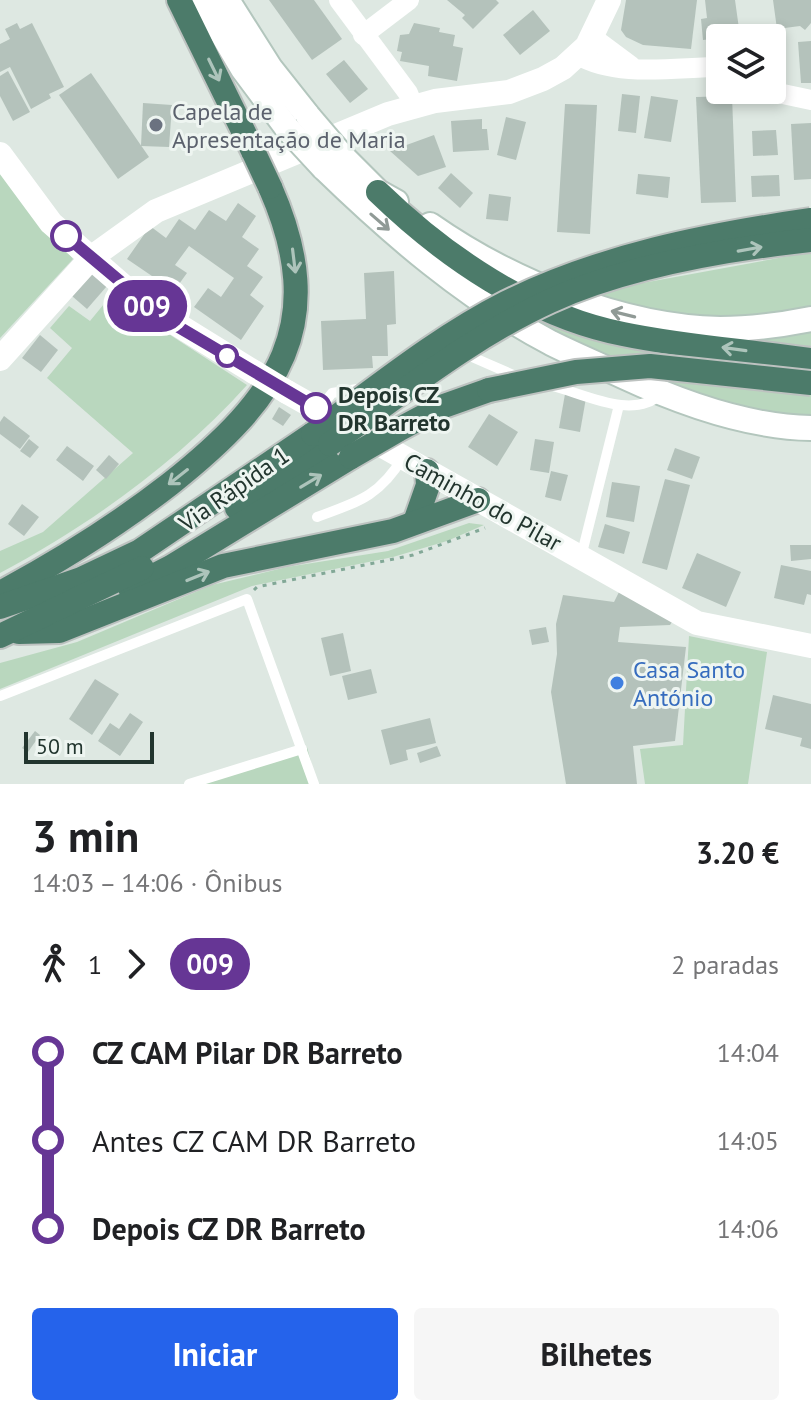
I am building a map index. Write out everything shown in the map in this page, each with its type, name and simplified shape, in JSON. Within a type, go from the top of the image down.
[{"type":"highway","points":[[0,593],[65,559],[157,494],[218,445],[261,398],[281,361],[292,329],[296,282],[293,250],[270,187],[179,0]]},
{"type":"highway","points":[[378,192],[420,232],[477,274],[584,324],[622,334],[811,360]]},
{"type":"highway","name":"Via Rápida 1","points":[[0,607],[81,579],[140,551],[322,439],[449,338],[529,292],[614,260],[759,227],[811,220]]},
{"type":"highway","points":[[6,635],[38,615],[116,582],[192,540],[322,439],[499,327],[551,300],[616,277],[688,260],[811,240]]},
{"type":"highway","name":"Via Rápida 1","points":[[6,635],[104,600],[171,567],[396,431],[441,407],[489,390],[576,372],[650,366],[811,383]]},
{"type":"highway","points":[[415,522],[426,495],[427,471]]},
{"type":"highway","points":[[6,635],[59,631],[223,566],[343,543],[478,500]]},
{"type":"street","points":[[202,0],[243,69],[287,128],[334,163],[476,253],[585,304],[635,317],[718,329],[772,327],[811,319]]},
{"type":"street","points":[[227,0],[270,68],[308,116],[334,163],[378,221],[485,302],[550,342],[661,394],[744,418],[811,428]]},
{"type":"street","points":[[339,0],[408,93],[413,105]]},
{"type":"street","points":[[363,35],[409,0]]},
{"type":"street","points":[[0,359],[92,257],[156,211],[413,105],[527,86],[563,68],[585,46],[609,0]]},
{"type":"street","points":[[585,46],[592,64],[612,68],[706,68]]},
{"type":"street","points":[[786,95],[811,100]]},
{"type":"street","name":"Caminho do Pilar","points":[[0,154],[51,223],[165,319],[287,392],[697,623],[811,646]]},
{"type":"lane","points":[[319,410],[332,393],[359,390],[436,341],[512,376],[619,405],[651,403],[661,394]]},
{"type":"lane","points":[[581,557],[619,405]]},
{"type":"lane","points":[[317,517],[375,493],[391,477],[403,457]]},
{"type":"lane","points":[[0,696],[247,599],[314,784]]},
{"type":"lane","points":[[189,784],[302,749]]},
{"type":"path","points":[[247,599],[257,587],[385,562],[455,541],[498,522],[502,514]]},
{"type":"green space","points":[[0,165],[73,259],[0,338]]},
{"type":"green space","points":[[811,252],[811,353],[703,334],[588,299],[610,289]]},
{"type":"green space","points":[[113,293],[138,314],[247,385],[192,440],[132,490],[67,534],[0,573],[0,551],[43,532],[133,453],[47,378],[72,348],[50,328],[69,306],[90,321]]},
{"type":"green space","points":[[543,320],[767,387],[811,393],[811,417],[765,411],[681,390],[539,326]]},
{"type":"green space","points":[[469,523],[484,525],[447,541],[393,557],[252,586],[0,689],[0,663],[77,642],[212,585],[287,567],[388,551]]},
{"type":"green space","points":[[689,636],[767,652],[748,784],[645,784],[640,749],[683,745]]},
{"type":"green space","points":[[307,747],[317,784],[193,784]]},
{"type":"building","points":[[269,0],[314,0],[342,39],[312,60]]},
{"type":"building","points":[[447,0],[496,0],[499,3],[473,29],[462,18],[465,15]]},
{"type":"building","points":[[626,0],[697,0],[691,49],[643,45],[626,37],[621,30]]},
{"type":"building","points":[[705,0],[735,0],[738,24],[706,24],[706,40],[703,40],[701,19],[707,18]]},
{"type":"building","points":[[773,0],[811,0],[811,23],[805,30],[800,26],[786,28],[786,24],[776,24]]},
{"type":"building","points":[[533,10],[550,31],[520,55],[503,35]]},
{"type":"building","points":[[17,23],[20,29],[32,23],[64,87],[49,94],[51,98],[31,109],[10,67],[0,72],[0,44],[10,39],[5,29]]},
{"type":"building","points":[[414,23],[440,28],[439,32],[455,35],[453,46],[463,48],[457,81],[428,76],[429,66],[400,61],[402,52],[397,51],[400,35],[409,34]]},
{"type":"building","points":[[811,41],[811,83],[801,83],[798,42]]},
{"type":"building","points":[[344,60],[368,89],[350,103],[326,74]]},
{"type":"building","points":[[8,71],[30,112],[13,121],[0,96],[0,76]]},
{"type":"building","points":[[91,73],[149,157],[118,179],[59,95]]},
{"type":"building","points":[[622,94],[640,96],[636,133],[618,131]]},
{"type":"building","points":[[651,96],[678,100],[671,142],[644,138]]},
{"type":"building","points":[[696,97],[706,97],[706,104],[732,104],[736,202],[701,203]]},
{"type":"building","name":"Capela de Apresentação de Maria","points":[[143,103],[172,105],[169,147],[141,146]]},
{"type":"building","points":[[565,104],[597,105],[590,234],[557,232]]},
{"type":"building","points":[[506,117],[526,122],[516,160],[497,155]]},
{"type":"building","points":[[482,119],[482,129],[487,129],[489,150],[453,152],[451,121]]},
{"type":"building","points":[[811,123],[811,179],[794,180],[791,124]]},
{"type":"building","points":[[776,130],[778,155],[753,156],[752,131]]},
{"type":"building","points":[[434,135],[446,167],[418,176],[390,151]]},
{"type":"building","points":[[451,173],[473,193],[460,208],[438,188]]},
{"type":"building","points":[[638,174],[670,177],[668,198],[636,194]]},
{"type":"building","points":[[779,175],[780,196],[752,197],[751,176]]},
{"type":"building","points":[[489,194],[511,197],[508,221],[486,219]]},
{"type":"building","points":[[238,203],[256,216],[242,237],[259,249],[247,266],[263,277],[250,295],[264,306],[241,340],[194,307],[208,288],[221,297],[234,278],[189,246],[175,265],[187,273],[174,291],[127,259],[150,226],[166,238],[179,219],[195,230],[209,210],[226,221]]},
{"type":"building","points":[[394,271],[396,324],[387,325],[388,356],[372,356],[373,368],[323,370],[321,321],[366,319],[364,273]]},
{"type":"building","points":[[92,273],[107,286],[87,309],[72,296]]},
{"type":"building","points":[[40,335],[58,350],[41,372],[22,358]]},
{"type":"building","points":[[565,394],[586,398],[580,432],[559,428]]},
{"type":"building","points":[[279,407],[291,415],[283,426],[272,419]]},
{"type":"building","points":[[489,414],[518,432],[497,466],[468,447]]},
{"type":"building","points":[[4,416],[30,436],[20,449],[0,434],[0,422]]},
{"type":"building","points":[[29,439],[39,447],[30,458],[20,451]]},
{"type":"building","points":[[535,439],[554,442],[549,473],[530,470]]},
{"type":"building","points":[[67,446],[94,466],[83,481],[56,460]]},
{"type":"building","points":[[675,448],[700,457],[692,479],[667,470]]},
{"type":"building","points":[[109,455],[119,464],[106,479],[96,470]]},
{"type":"building","points":[[551,471],[568,475],[561,501],[545,497]]},
{"type":"building","points":[[665,479],[690,485],[667,570],[642,563]]},
{"type":"building","points":[[612,482],[640,486],[634,522],[606,517]]},
{"type":"building","points":[[22,504],[39,517],[24,536],[8,524]]},
{"type":"building","points":[[605,524],[630,532],[624,554],[598,547]]},
{"type":"building","points":[[790,545],[811,545],[811,559],[791,561]]},
{"type":"building","points":[[697,553],[741,572],[726,607],[682,588]]},
{"type":"building","points":[[781,565],[811,571],[811,595],[807,594],[804,605],[774,598]]},
{"type":"building","name":"Casa Santo António","points":[[619,592],[672,622],[670,625],[620,627],[618,642],[686,647],[675,741],[633,746],[637,784],[566,784],[551,692],[557,654],[556,624],[563,595],[614,602]]},
{"type":"building","points":[[546,627],[549,642],[532,645],[529,630]]},
{"type":"building","points":[[343,633],[351,671],[330,676],[321,638]]},
{"type":"building","points":[[371,669],[377,693],[348,700],[342,676]]},
{"type":"building","points":[[95,679],[119,694],[92,735],[69,719]]},
{"type":"building","points":[[773,695],[811,704],[811,749],[800,746],[802,738],[765,729]]},
{"type":"building","points":[[130,713],[143,722],[120,756],[98,741],[110,723],[119,729]]},
{"type":"building","points":[[430,718],[436,743],[406,750],[408,760],[390,765],[381,730]]},
{"type":"building","points":[[35,731],[40,735],[28,752],[22,748]]},
{"type":"building","points":[[437,746],[441,756],[420,763],[417,753]]},
{"type":"bus line","name":"009","points":[[66,236],[165,319],[316,408]]},
{"type":"place","name":"Capela de Apresentação de Maria","points":[[156,125]]},
{"type":"place","name":"Depois CZ DR Barreto","points":[[316,408]]},
{"type":"place","name":"Casa Santo António","points":[[617,683]]}]
